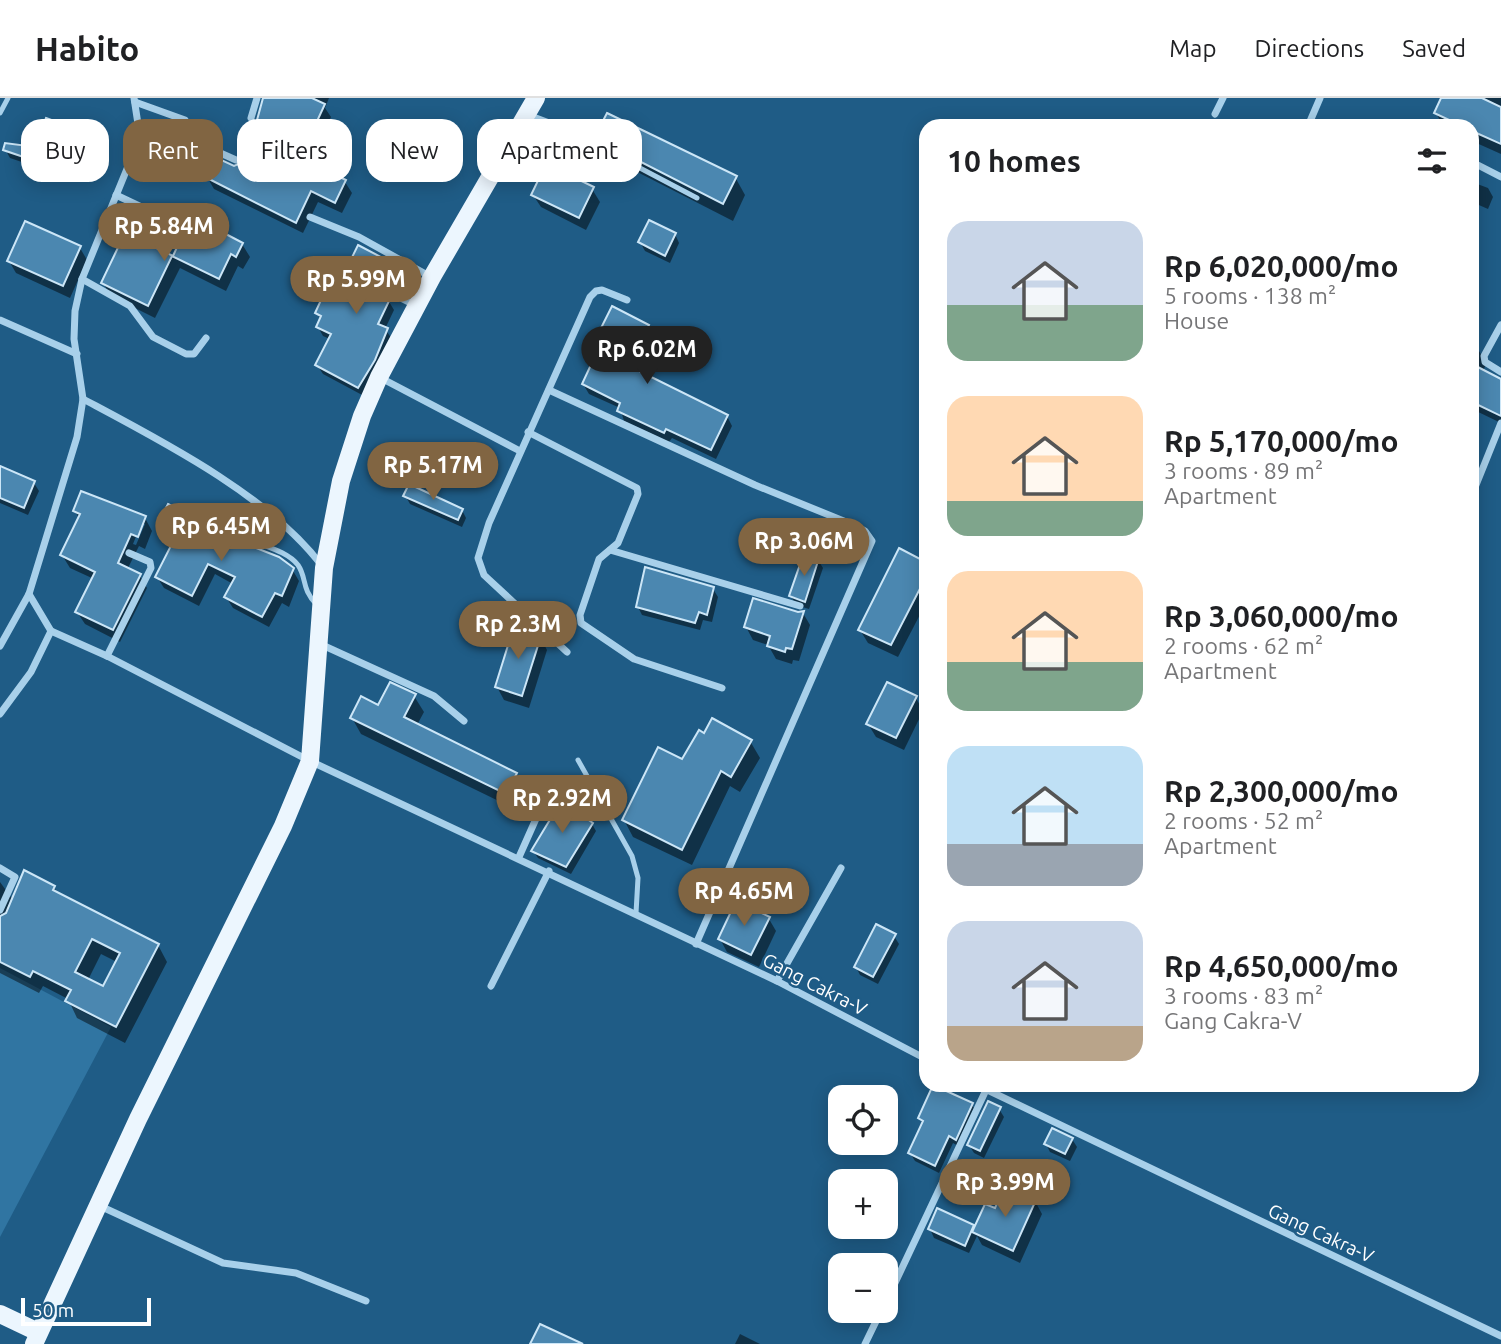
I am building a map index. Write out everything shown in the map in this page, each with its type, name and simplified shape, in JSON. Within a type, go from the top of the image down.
[{"type":"main road","points":[[0,1314],[36,1338],[100,1206],[138,1119],[283,826],[310,761],[320,644],[319,607],[324,568],[349,450],[379,377],[432,277],[532,106]]},
{"type":"street","points":[[251,118],[257,98]]},
{"type":"street","points":[[1215,114],[1223,98]]},
{"type":"street","points":[[1311,119],[1320,98]]},
{"type":"street","points":[[0,646],[29,594],[77,437],[83,399],[75,311],[82,279],[140,137],[135,100],[185,120],[198,143],[236,160]]},
{"type":"street","points":[[1479,166],[1501,177]]},
{"type":"street","points":[[116,195],[190,230]]},
{"type":"street","points":[[310,217],[359,237],[432,277]]},
{"type":"street","points":[[82,279],[124,301],[147,332],[186,354],[194,354],[206,338]]},
{"type":"street","points":[[365,280],[418,306]]},
{"type":"street","points":[[567,652],[478,568],[478,558],[489,523],[528,432],[596,291],[602,290],[627,300]]},
{"type":"street","points":[[0,320],[77,354]]},
{"type":"street","points":[[1501,325],[1484,356],[1486,362],[1501,372]]},
{"type":"street","points":[[379,377],[520,451]]},
{"type":"street","points":[[549,390],[755,485],[856,526],[870,537],[868,554],[696,944]]},
{"type":"street","points":[[83,399],[192,460],[238,492],[298,539],[324,568]]},
{"type":"street","points":[[1479,477],[1501,422]]},
{"type":"street","points":[[528,432],[637,488],[638,494],[618,543],[599,559],[580,615],[581,623],[634,659],[722,688]]},
{"type":"street","points":[[610,550],[800,606]]},
{"type":"street","points":[[107,656],[151,568],[150,562],[129,553]]},
{"type":"street","points":[[0,715],[30,672],[51,631],[29,594]]},
{"type":"street","name":"Gang Cakra-V","points":[[51,631],[107,656],[310,761],[549,871],[777,981],[919,1055]]},
{"type":"street","points":[[320,644],[434,696],[464,721]]},
{"type":"street","points":[[519,857],[547,794]]},
{"type":"street","points":[[0,868],[15,877],[0,910]]},
{"type":"street","points":[[777,981],[841,868]]},
{"type":"street","points":[[491,986],[549,871]]},
{"type":"street","points":[[898,1277],[985,1092]]},
{"type":"street","name":"Gang Cakra-V","points":[[990,1092],[1501,1336]]},
{"type":"street","points":[[100,1206],[223,1263],[296,1273],[366,1301]]},
{"type":"street","points":[[865,1344],[875,1323]]},
{"type":"lane","points":[[0,113],[8,98]]},
{"type":"lane","points":[[532,106],[560,126],[697,198]]},
{"type":"lane","points":[[248,539],[283,554],[296,564],[305,591],[319,607]]},
{"type":"lane","points":[[578,760],[632,856],[638,878],[636,913]]},
{"type":"shaded area","points":[[0,968],[111,1027],[0,1237]]},
{"type":"building","points":[[263,98],[312,98],[325,104],[318,119],[257,119]]},
{"type":"building","points":[[1441,98],[1482,98],[1501,107],[1501,144],[1479,134],[1479,119],[1447,119],[1434,113]]},
{"type":"building","points":[[607,113],[619,119],[604,119]]},
{"type":"building","points":[[642,130],[737,176],[723,204],[642,163]]},
{"type":"building","points":[[5,143],[21,145],[21,156],[3,150]]},
{"type":"building","points":[[223,161],[237,165],[237,182],[345,182],[335,203],[311,191],[296,223],[215,182],[223,182]]},
{"type":"building","points":[[537,182],[584,182],[594,187],[579,218],[531,195]]},
{"type":"building","points":[[649,220],[676,233],[665,256],[638,242]]},
{"type":"building","points":[[25,221],[81,246],[63,286],[7,261]]},
{"type":"building","points":[[220,231],[243,243],[236,257],[231,254],[219,279],[172,256],[148,306],[101,283],[125,233],[173,256],[183,234],[194,234],[213,244]]},
{"type":"building","points":[[358,245],[413,274],[404,293],[367,274],[359,278],[362,285],[390,299],[378,324],[388,328],[375,360],[358,388],[315,365],[331,334],[316,327],[321,316],[315,313],[334,272],[343,276]]},
{"type":"building","points":[[612,306],[649,325],[629,366],[728,415],[711,450],[666,429],[664,433],[617,411],[620,403],[582,384],[604,337],[598,334]]},
{"type":"building","points":[[1479,368],[1501,379],[1501,416],[1479,405]]},
{"type":"building","points":[[0,466],[35,481],[24,508],[0,498]]},
{"type":"building","points":[[409,484],[463,509],[458,520],[403,496]]},
{"type":"building","points":[[81,491],[146,516],[138,537],[131,534],[118,563],[141,574],[113,630],[75,612],[95,572],[60,555],[80,514],[73,511]]},
{"type":"building","points":[[168,504],[230,538],[233,533],[243,538],[246,544],[279,557],[294,568],[282,596],[275,593],[262,617],[224,597],[235,577],[208,564],[192,596],[155,577],[178,532],[159,521]]},
{"type":"building","points":[[899,548],[919,558],[919,591],[891,645],[858,630]]},
{"type":"building","points":[[804,553],[819,558],[805,602],[789,596]]},
{"type":"building","points":[[645,567],[714,587],[707,615],[699,612],[695,623],[636,607]]},
{"type":"building","points":[[753,598],[798,612],[804,611],[792,649],[786,648],[785,652],[767,646],[770,636],[744,627]]},
{"type":"building","points":[[514,626],[541,636],[522,696],[495,687]]},
{"type":"building","points":[[390,682],[416,694],[404,717],[517,773],[506,794],[350,718],[361,696],[378,705]]},
{"type":"building","points":[[887,682],[917,696],[896,738],[866,724]]},
{"type":"building","points":[[712,718],[752,740],[731,777],[721,771],[682,850],[622,820],[658,747],[682,759],[699,730],[704,733]]},
{"type":"building","points":[[558,799],[593,823],[566,867],[531,851],[554,813],[551,811]]},
{"type":"building","points":[[24,870],[55,886],[53,890],[159,944],[116,1027],[65,1001],[71,990],[33,971],[30,977],[0,962],[0,916],[6,913]],"holes":[[[92,939],[120,953],[103,986],[75,972]]]},
{"type":"building","points":[[736,901],[770,917],[751,955],[718,939]]},
{"type":"building","points":[[876,924],[896,934],[873,977],[854,967]]},
{"type":"building","points":[[930,1092],[949,1092],[973,1103],[956,1140],[949,1136],[935,1166],[908,1153],[923,1121],[918,1118]]},
{"type":"building","points":[[988,1101],[1001,1107],[980,1151],[967,1145]]},
{"type":"building","points":[[1052,1128],[1073,1138],[1065,1154],[1044,1144]]},
{"type":"building","points":[[1005,1186],[1036,1200],[1013,1251],[972,1232],[985,1204],[995,1208]]},
{"type":"building","points":[[937,1208],[974,1225],[965,1246],[928,1229]]},
{"type":"building","points":[[540,1324],[583,1344],[530,1344]]}]
